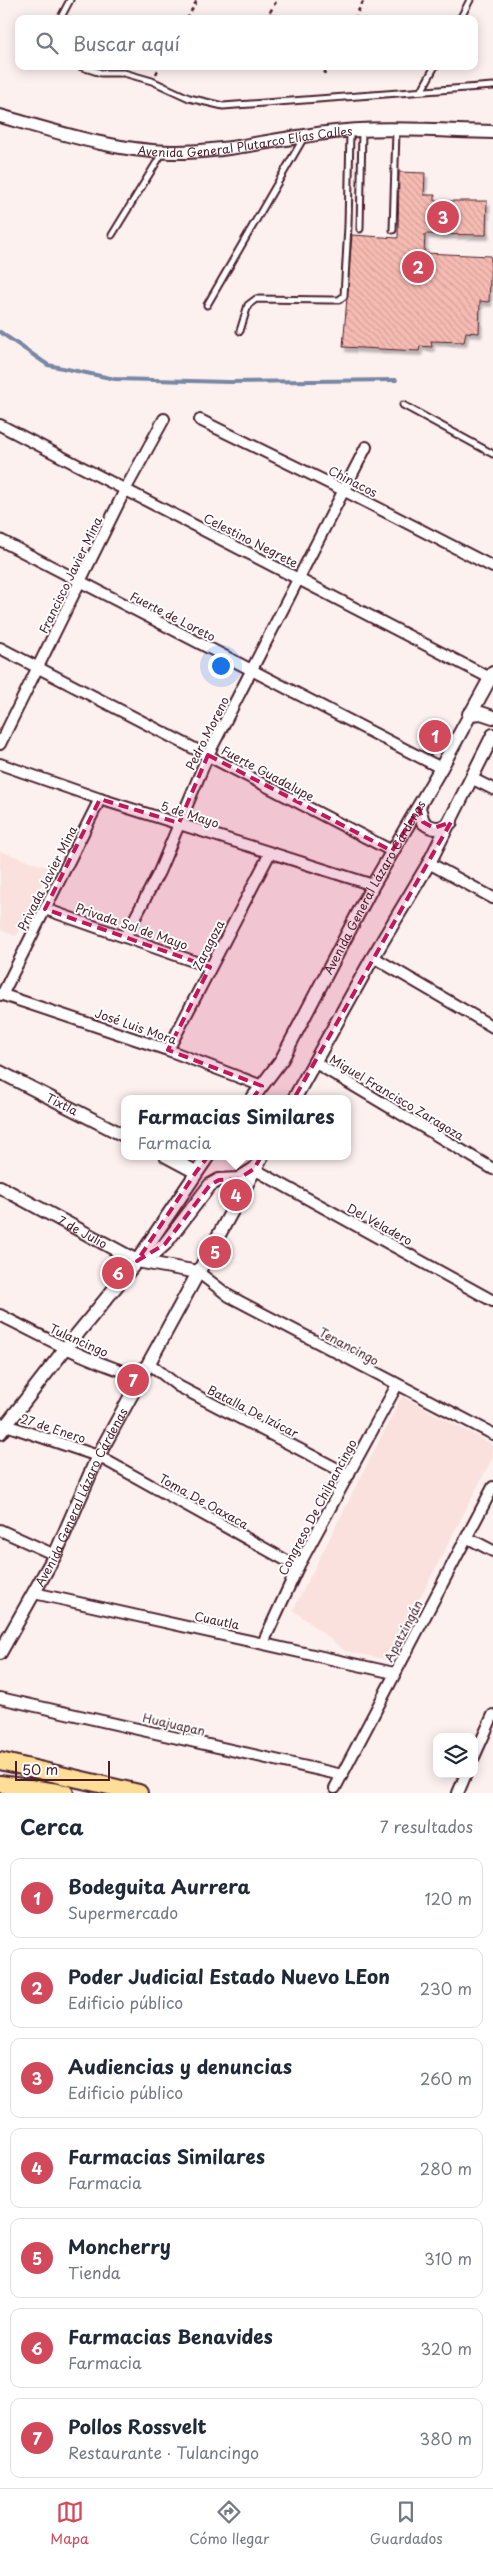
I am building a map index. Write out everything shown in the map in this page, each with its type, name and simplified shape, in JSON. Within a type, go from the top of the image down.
[{"type":"highway","points":[[0,1761],[139,1793]]},
{"type":"highway","points":[[0,1784],[65,1793]]},
{"type":"street","name":"Avenida General Plutarco Elías Calles","points":[[0,116],[83,138],[163,151],[232,147],[305,136],[356,131],[493,132]]},
{"type":"street","name":"Francisco Javier Mina","points":[[0,744],[125,490],[164,419]]},
{"type":"street","name":"Chinacos","points":[[200,420],[345,491],[493,568]]},
{"type":"street","name":"Celestino Negrete","points":[[0,425],[492,675]]},
{"type":"street","name":"Pedro Moreno","points":[[125,937],[159,872],[208,756],[366,447]]},
{"type":"street","name":"Fuerte de Loreto","points":[[0,540],[441,768]]},
{"type":"street","name":"Fuerte Guadalupe","points":[[0,648],[392,851]]},
{"type":"street","name":"Avenida General Lázaro Cárdenas","points":[[255,1095],[282,1059],[373,885],[419,808],[492,675]]},
{"type":"street","points":[[469,714],[481,713],[493,718]]},
{"type":"street","points":[[296,1095],[373,957],[429,863],[493,735]]},
{"type":"street","name":"5 de Mayo","points":[[0,764],[373,885]]},
{"type":"street","points":[[471,778],[493,789]]},
{"type":"street","name":"Privada Javier Mina","points":[[1,994],[100,798]]},
{"type":"street","points":[[419,808],[423,822],[434,828],[443,827],[451,822]]},
{"type":"street","name":"Zaragoza","points":[[168,1050],[270,852]]},
{"type":"street","points":[[429,863],[493,898]]},
{"type":"street","name":"Privada Sol de Mayo","points":[[45,909],[210,967]]},
{"type":"street","points":[[373,957],[493,1027]]},
{"type":"street","name":"José Luis Mora","points":[[1,994],[168,1050],[262,1086]]},
{"type":"street","name":"Miguel Francisco Zaragoza","points":[[314,1062],[493,1169]]},
{"type":"street","name":"Tixtla","points":[[0,1072],[121,1134]]},
{"type":"street","points":[[174,1160],[196,1172]]},
{"type":"street","points":[[2,1427],[137,1261],[205,1160]]},
{"type":"street","name":"Avenida General Lázaro Cárdenas","points":[[2,1645],[55,1555],[98,1456],[150,1364],[260,1160]]},
{"type":"street","points":[[137,1261],[156,1252],[165,1244],[210,1185],[218,1180],[238,1179],[254,1169]]},
{"type":"street","name":"Del Veladero","points":[[254,1169],[493,1301]]},
{"type":"street","name":"7 de Julio","points":[[0,1187],[137,1261],[198,1272]]},
{"type":"street","name":"Tenancingo","points":[[198,1272],[230,1296],[396,1385],[493,1434]]},
{"type":"street","name":"Tulancingo","points":[[0,1315],[64,1349],[131,1374],[150,1364]]},
{"type":"street","name":"Batalla De Izúcar","points":[[150,1364],[178,1386],[349,1475]]},
{"type":"street","name":"Congreso De Chilpancingo","points":[[263,1643],[298,1567],[396,1385]]},
{"type":"street","name":"27 de Enero","points":[[2,1427],[98,1456]]},
{"type":"street","name":"Toma De Oaxaca","points":[[98,1456],[298,1567]]},
{"type":"street","name":"Apatzingán","points":[[335,1788],[394,1673],[468,1538],[493,1487]]},
{"type":"street","points":[[0,1530],[55,1555]]},
{"type":"street","points":[[468,1538],[493,1551]]},
{"type":"street","name":"Cuautla","points":[[34,1593],[394,1673]]},
{"type":"street","name":"Huajuapan","points":[[0,1698],[342,1775]]},
{"type":"street","points":[[478,1748],[493,1715]]},
{"type":"street","points":[[458,1793],[464,1778]]},
{"type":"lane","points":[[62,15],[70,0]]},
{"type":"lane","points":[[462,15],[470,0]]},
{"type":"lane","points":[[91,70],[101,73],[124,73],[152,81],[189,98],[223,106],[493,86]]},
{"type":"lane","points":[[422,90],[433,70]]},
{"type":"lane","points":[[356,131],[360,229]]},
{"type":"lane","points":[[240,331],[248,305],[256,299],[331,300],[342,299],[344,296],[356,131]]},
{"type":"lane","points":[[393,230],[396,131]]},
{"type":"lane","points":[[206,305],[305,136]]},
{"type":"lane","points":[[112,235],[163,151]]},
{"type":"lane","points":[[403,405],[493,454]]},
{"type":"path","points":[[189,15],[197,0]]},
{"type":"path","points":[[268,15],[276,0]]},
{"type":"path","points":[[356,15],[364,0]]},
{"type":"path","points":[[324,74],[326,70]]},
{"type":"highlighted area","points":[[208,755],[392,851],[419,808],[423,822],[434,828],[451,822],[254,1169],[238,1179],[219,1180],[210,1185],[165,1244],[137,1261],[196,1172],[262,1086],[168,1050],[210,967],[45,909],[100,799],[179,823]]},
{"type":"shaded area","points":[[0,851],[50,868],[16,936],[0,930]]},
{"type":"shaded area","points":[[402,1396],[493,1445],[493,1457],[388,1660],[345,1651],[293,1610]]},
{"type":"building","points":[[399,172],[425,173],[424,195],[435,195],[435,201],[487,201],[486,235],[425,234],[424,253],[491,256],[489,302],[480,301],[479,333],[466,332],[464,342],[431,341],[432,347],[420,346],[419,351],[343,347],[352,235],[398,238]]},
{"type":"waterway","points":[[0,332],[48,365],[115,379],[229,382],[396,380]]},
{"type":"place","name":"Audiencias y denuncias","points":[[443,217]]},
{"type":"place","name":"Poder Judicial Estado Nuevo LEon","points":[[418,267]]},
{"type":"place","name":"Bodeguita Aurrera","points":[[435,736]]},
{"type":"place","name":"Farmacias Similares","points":[[236,1195]]},
{"type":"place","name":"Moncherry","points":[[215,1252]]},
{"type":"place","name":"Farmacias Benavides","points":[[118,1273]]},
{"type":"place","name":"Pollos Rossvelt","points":[[133,1380]]}]
